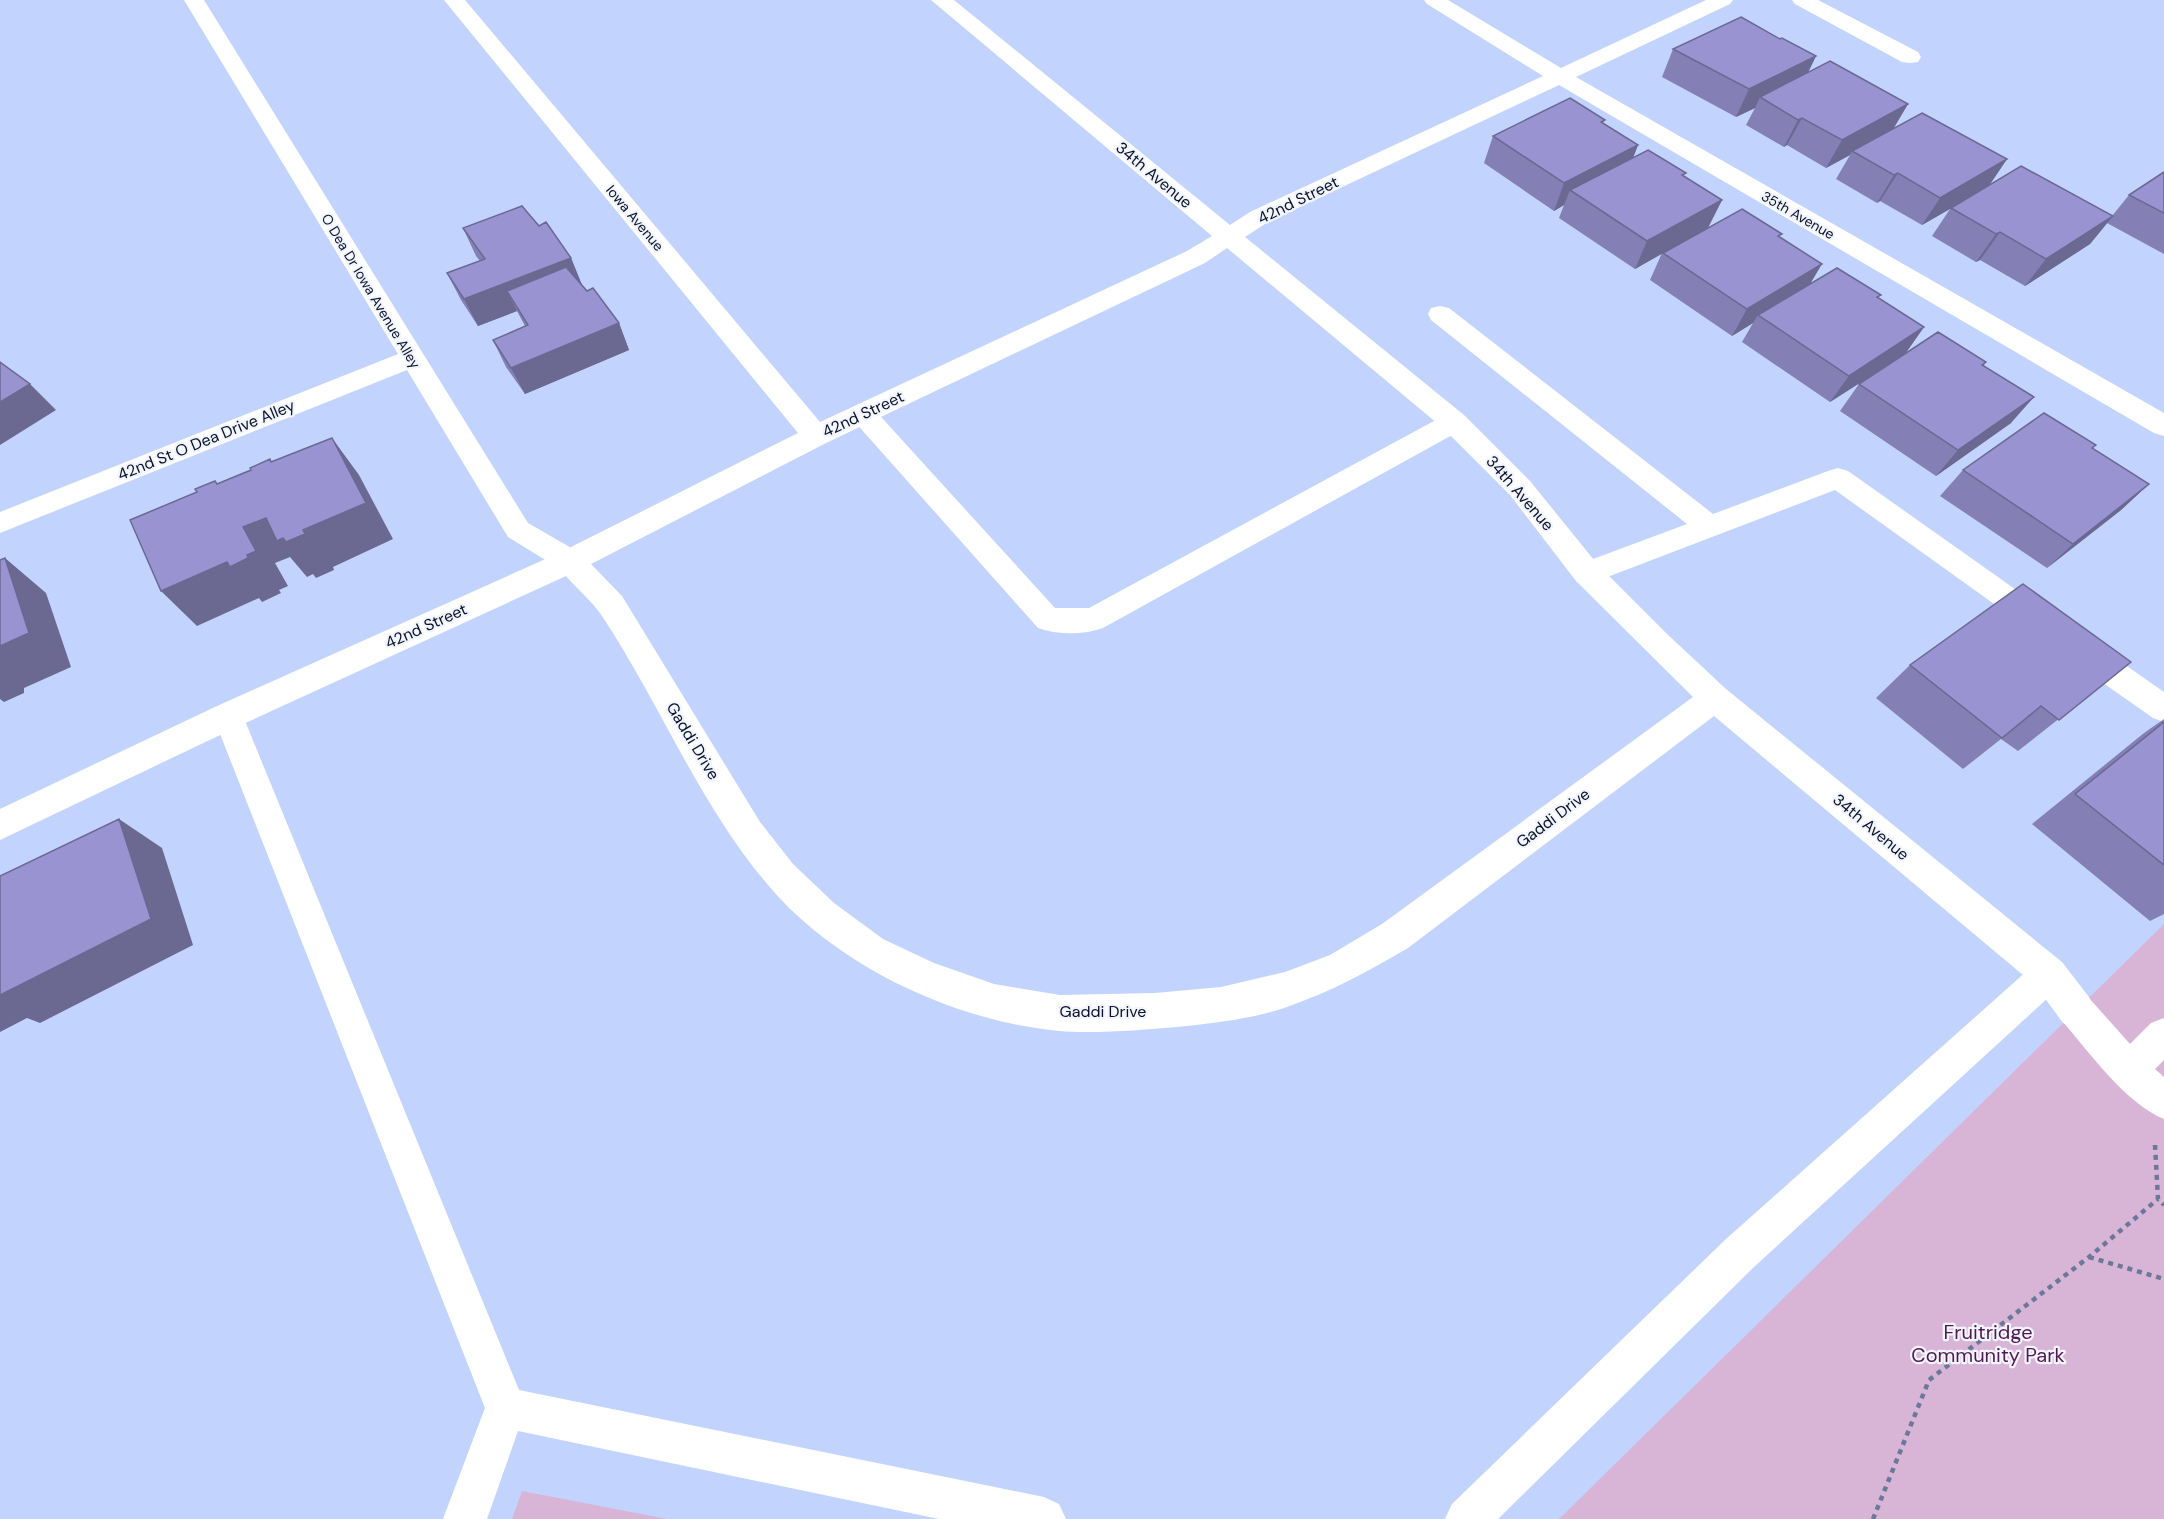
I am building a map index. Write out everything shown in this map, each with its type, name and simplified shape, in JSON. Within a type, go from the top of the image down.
[{"type":"street","name":"Iowa Avenue","points":[[454,0],[816,436]]},
{"type":"street","name":"34th Avenue","points":[[941,0],[1454,422],[1520,488],[1587,573],[1655,642],[1715,698],[2049,974],[2076,1010]]},
{"type":"street","name":"35th Avenue","points":[[1434,0],[1558,76],[2164,426]]},
{"type":"street","name":"42nd Street","points":[[0,825],[228,716],[570,561],[816,436],[1196,257],[1259,217],[1723,0]]},
{"type":"street","points":[[1802,0],[1910,57]]},
{"type":"street","name":"Gaddi Drive","points":[[570,561],[612,605],[748,833],[781,875],[820,915],[870,951],[926,978],[994,1002],[1060,1013],[1155,1011],[1221,1005],[1285,990],[1343,967],[1395,936],[1715,698]]},
{"type":"lane","name":"O Dea Dr Iowa Avenue Alley","points":[[194,0],[518,530],[570,561]]},
{"type":"lane","points":[[1440,315],[1710,527]]},
{"type":"lane","name":"42nd St O Dea Drive Alley","points":[[0,523],[412,358]]},
{"type":"lane","points":[[863,414],[1048,620],[1093,620],[1454,422]]},
{"type":"lane","points":[[1587,573],[1838,478],[2164,709]]},
{"type":"lane","points":[[228,716],[506,1408],[465,1519]]},
{"type":"lane","points":[[1467,1519],[1740,1253],[2049,974]]},
{"type":"lane","points":[[2076,1010],[2129,1070],[2164,1101]]},
{"type":"lane","points":[[2129,1070],[2164,1035]]},
{"type":"lane","points":[[506,1408],[1044,1519]]},
{"type":"path","points":[[1873,1519],[1929,1380],[2089,1257],[2158,1200]]},
{"type":"path","points":[[2089,1257],[2164,1279]]},
{"type":"green space","name":"Fruitridge Community Park","points":[[2164,924],[2164,1519],[1559,1519]]},
{"type":"green space","points":[[522,1491],[667,1519],[512,1519]]},
{"type":"building","points":[[1741,17],[1816,56],[1749,89],[1673,49]]},
{"type":"building","points":[[1830,61],[1908,104],[1842,140],[1802,118],[1798,120],[1760,97]]},
{"type":"building","points":[[1570,98],[1605,120],[1601,122],[1638,145],[1564,183],[1493,136]]},
{"type":"building","points":[[1922,113],[2007,159],[1940,198],[1898,173],[1894,175],[1852,151]]},
{"type":"building","points":[[1648,150],[1686,173],[1682,175],[1722,200],[1647,241],[1570,190]]},
{"type":"building","points":[[2021,166],[2113,216],[2046,259],[2000,232],[1996,234],[1951,208]]},
{"type":"building","points":[[2164,172],[2164,213],[2129,195]]},
{"type":"building","points":[[522,206],[539,226],[546,222],[571,258],[464,299],[447,273],[485,259],[463,228]]},
{"type":"building","points":[[1742,209],[1782,234],[1778,236],[1822,264],[1747,309],[1663,253]]},
{"type":"building","points":[[566,267],[587,291],[593,288],[619,323],[511,368],[493,340],[528,325],[507,291]]},
{"type":"building","points":[[1837,268],[1881,295],[1877,297],[1924,327],[1849,376],[1758,315]]},
{"type":"building","points":[[1938,332],[1986,362],[1982,365],[2034,397],[1958,450],[1859,384]]},
{"type":"building","points":[[0,362],[30,384],[0,402]]},
{"type":"building","points":[[2044,413],[2096,445],[2092,448],[2149,484],[2073,544],[1963,470]]},
{"type":"building","points":[[332,438],[366,503],[303,530],[305,534],[286,542],[283,538],[277,541],[266,518],[243,527],[256,551],[247,555],[248,558],[230,567],[227,562],[161,591],[130,520],[197,492],[195,489],[215,481],[217,484],[251,470],[250,468],[270,459],[271,462]]},
{"type":"building","points":[[5,558],[29,633],[0,646],[0,560]]},
{"type":"building","points":[[2023,584],[2131,662],[2059,720],[2041,706],[2002,738],[1910,665]]},
{"type":"building","points":[[2164,722],[2164,865],[2075,794]]},
{"type":"building","points":[[119,819],[151,919],[0,995],[0,876]]}]
